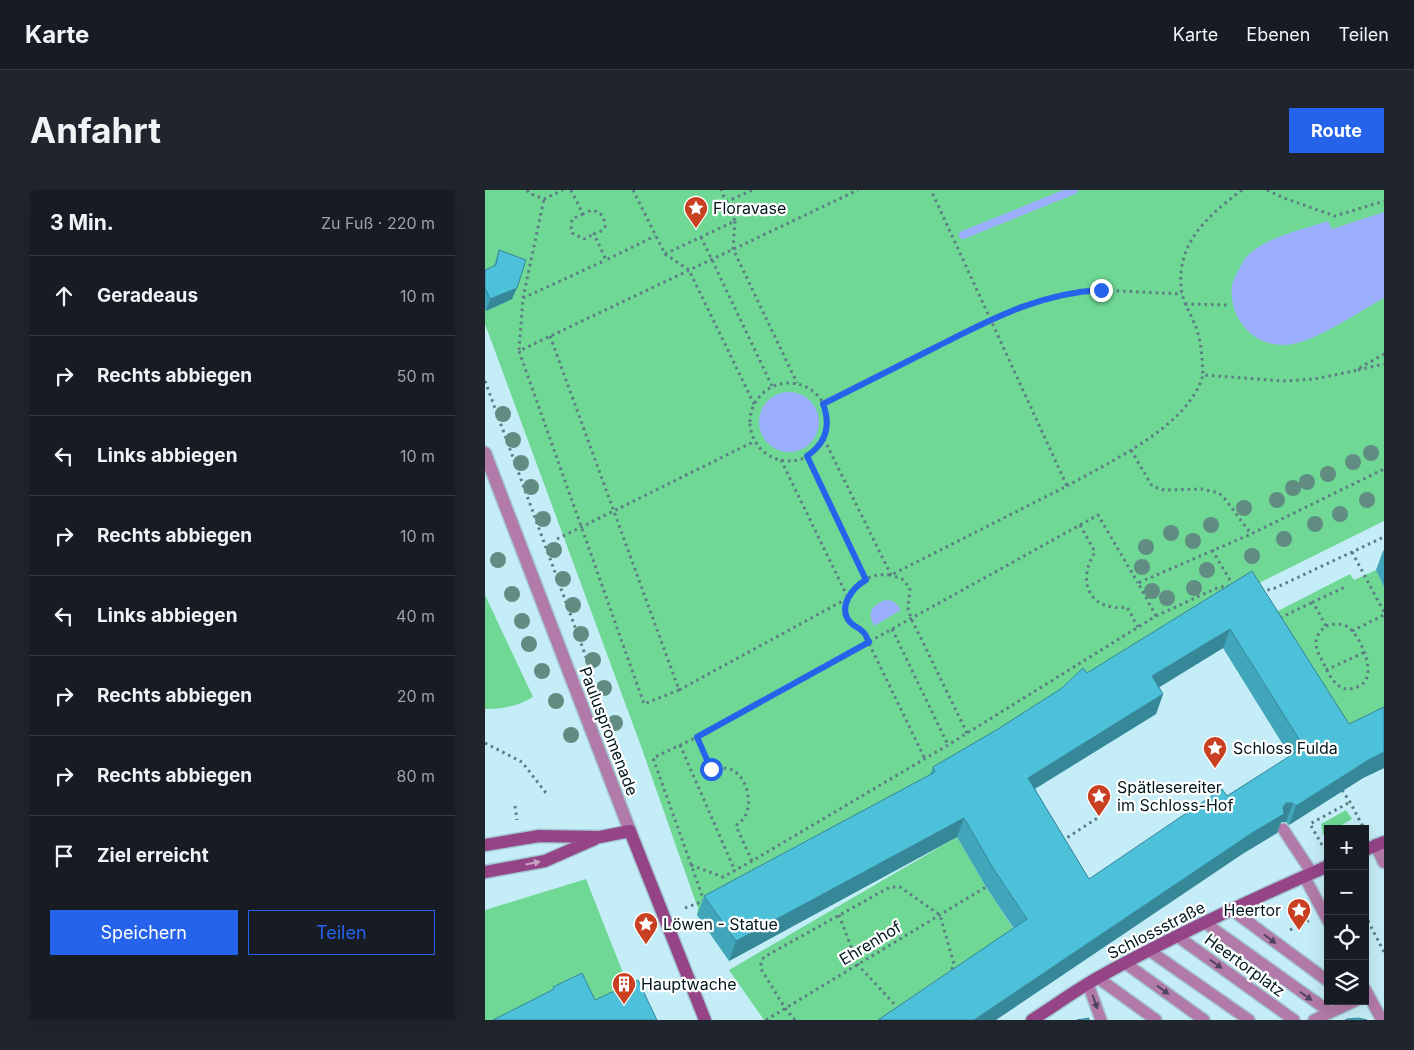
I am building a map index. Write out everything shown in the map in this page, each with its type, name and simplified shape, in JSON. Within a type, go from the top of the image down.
[{"type":"street","name":"Pauluspromenade","points":[[485,453],[630,831],[705,1020]]},
{"type":"street","points":[[485,845],[539,836],[600,837],[630,831]]},
{"type":"street","points":[[485,872],[545,861],[600,837]]},
{"type":"street","points":[[1375,845],[1384,862]]},
{"type":"street","name":"Schlossstraße","points":[[1032,1020],[1125,963],[1261,895],[1324,868]]},
{"type":"lane","points":[[1283,830],[1308,875],[1325,915]]},
{"type":"lane","points":[[1232,910],[1324,978]]},
{"type":"lane","name":"Heertorplatz","points":[[1205,923],[1330,1012]]},
{"type":"lane","name":"Heertorplatz","points":[[1177,936],[1294,1020]]},
{"type":"lane","points":[[1150,951],[1249,1020]]},
{"type":"lane","points":[[1125,963],[1204,1020]]},
{"type":"lane","points":[[1093,981],[1101,1020]]},
{"type":"lane","points":[[1093,981],[1156,1020]]},
{"type":"lane","points":[[1369,999],[1382,1020]]},
{"type":"lane","points":[[1314,1020],[1346,1005]]},
{"type":"path","points":[[527,190],[529,193],[544,199],[563,190]]},
{"type":"path","points":[[571,190],[583,214]]},
{"type":"path","points":[[633,190],[665,254],[689,270],[754,404]]},
{"type":"path","points":[[721,190],[735,221],[733,249],[797,384]]},
{"type":"path","points":[[727,202],[751,190]]},
{"type":"path","points":[[519,350],[858,190]]},
{"type":"path","points":[[931,190],[1067,486]]},
{"type":"path","points":[[1231,190],[1233,196]]},
{"type":"path","points":[[891,575],[1067,486],[1131,450],[1168,424],[1190,402],[1200,388],[1203,375],[1197,330],[1185,304],[1183,294],[1181,271],[1185,254],[1195,233],[1206,219],[1242,190]]},
{"type":"path","points":[[1267,190],[1335,216],[1384,201]]},
{"type":"path","points":[[544,199],[523,298],[519,350],[644,704],[679,690],[848,598]]},
{"type":"path","points":[[593,210],[598,211],[604,218],[605,227],[584,239],[572,233],[572,220],[583,214],[593,210]]},
{"type":"path","points":[[665,254],[735,221]]},
{"type":"path","points":[[594,234],[606,260]]},
{"type":"path","points":[[523,298],[655,236]]},
{"type":"path","points":[[701,237],[772,386]]},
{"type":"path","points":[[823,404],[991,320],[1050,297],[1078,291],[1144,291],[1183,294]]},
{"type":"path","points":[[1185,304],[1227,305]]},
{"type":"path","points":[[550,336],[679,690]]},
{"type":"path","points":[[1354,371],[1384,354]]},
{"type":"path","points":[[1203,375],[1283,381],[1314,379],[1384,364]]},
{"type":"path","points":[[485,382],[593,677]]},
{"type":"path","points":[[788,382],[797,384],[813,391],[823,404],[828,423],[824,439],[814,451],[807,456],[793,460],[781,460],[764,452],[755,441],[750,425],[751,412],[760,395],[772,386],[788,382]]},
{"type":"path","points":[[824,439],[891,575]]},
{"type":"path","points":[[557,539],[755,441]]},
{"type":"path","points":[[1131,450],[1152,486],[1164,490],[1202,489],[1219,494],[1227,500],[1251,534]]},
{"type":"path","points":[[807,456],[866,580]]},
{"type":"path","points":[[781,460],[848,598]]},
{"type":"path","points":[[1137,583],[1251,534],[1384,469]]},
{"type":"path","points":[[685,908],[704,901],[653,758],[697,737],[1098,515],[1156,616]]},
{"type":"path","points":[[1080,525],[1095,552],[1088,562],[1086,572],[1089,591],[1093,598],[1101,604],[1114,608],[1127,607],[1138,627]]},
{"type":"path","points":[[1255,590],[1273,589],[1384,537]]},
{"type":"path","points":[[1212,550],[1233,585]]},
{"type":"path","points":[[1352,552],[1384,614],[1352,631]]},
{"type":"path","points":[[925,759],[869,642],[863,631],[850,623],[845,612],[848,598],[857,585],[877,574],[891,575],[902,579],[909,588],[908,608],[911,618],[967,733]]},
{"type":"path","points":[[691,865],[723,877],[735,871],[925,759],[1156,616],[1219,588],[1233,585],[1239,586]]},
{"type":"path","points":[[1280,618],[1345,587]]},
{"type":"path","points":[[1313,602],[1326,626]]},
{"type":"path","points":[[1340,624],[1352,631],[1369,664],[1366,681],[1359,686],[1349,688],[1340,686],[1330,678],[1318,653],[1316,642],[1317,637],[1326,626],[1340,624]]},
{"type":"path","points":[[892,629],[948,745]]},
{"type":"path","points":[[1326,670],[1363,653]]},
{"type":"path","points":[[697,737],[711,769],[720,767],[734,771],[742,779],[747,791],[748,810],[744,818],[736,826],[752,861]]},
{"type":"path","points":[[485,743],[523,762],[546,793]]},
{"type":"path","points":[[680,745],[735,871]]},
{"type":"path","points":[[1342,790],[1362,825]]},
{"type":"path","points":[[1322,845],[1309,824],[1350,802]]},
{"type":"path","points":[[515,806],[518,827]]},
{"type":"path","points":[[1059,843],[1099,817]]},
{"type":"path","points":[[795,1020],[785,1008],[761,969],[761,963],[764,958],[839,915],[895,886],[900,887],[940,915],[954,964],[953,970],[948,975]]},
{"type":"path","name":"Ehrenhof","points":[[766,1020],[986,887]]},
{"type":"path","points":[[839,915],[858,965],[897,1007]]},
{"type":"path","points":[[1287,933],[1309,920]]},
{"type":"path","points":[[1369,923],[1384,952]]},
{"type":"path","points":[[891,1012],[904,1002]]},
{"type":"green space","points":[[485,190],[1384,190],[1384,521],[1245,590],[928,791],[697,915],[698,908],[642,749],[485,324]]},
{"type":"green space","points":[[1376,570],[1384,587],[1384,722],[1342,744],[1264,618],[1350,574],[1354,580]]},
{"type":"green space","points":[[485,595],[533,697],[522,703],[485,709]]},
{"type":"green space","points":[[1346,810],[1352,819],[1342,825],[1324,825],[1323,835],[1321,824]]},
{"type":"green space","points":[[957,837],[986,887],[1020,939],[900,1020],[764,1020],[729,970]]},
{"type":"green space","points":[[586,879],[632,996],[520,1020],[485,1020],[485,910]]},
{"type":"water","points":[[1384,212],[1384,298],[1322,333],[1309,339],[1285,345],[1262,341],[1253,335],[1238,318],[1232,297],[1232,285],[1244,261],[1256,248],[1276,238],[1328,221],[1332,229]]},
{"type":"water","points":[[789,392],[801,394],[814,405],[819,422],[817,434],[806,447],[789,452],[777,450],[764,439],[759,422],[761,410],[772,397]]},
{"type":"water","points":[[885,600],[895,602],[901,610],[874,626],[871,617],[872,610],[876,605]]},
{"type":"building","points":[[499,250],[526,260],[517,288],[490,299],[485,288],[485,270],[496,265]]},
{"type":"building","points":[[1252,571],[1349,724],[1384,707],[1384,752],[1296,806],[1293,803],[1286,803],[1283,807],[1284,814],[1252,833],[974,1020],[878,1020],[1027,919],[993,868],[964,818],[736,941],[704,896],[935,772],[933,767],[998,729],[1062,688],[1083,668],[1087,673]],"holes":[[[1230,629],[1304,747],[1227,796],[1222,789],[1089,879],[1028,778],[1163,694],[1152,676]]]},
{"type":"building","points":[[582,973],[595,1000],[638,980],[657,1020],[493,1020],[554,989],[553,987]]},
{"type":"building","points":[[1358,1018],[1367,1020],[1345,1020],[1347,1019]]},
{"type":"waterway","points":[[963,235],[1074,190]]},
{"type":"place","name":"Floravase","points":[[696,229]]},
{"type":"place","name":"Schloss Fulda","points":[[1215,769]]},
{"type":"place","name":"Spätlesereiter im Schloss-Hof","points":[[1099,817]]},
{"type":"place","name":"Heertor","points":[[1299,931]]},
{"type":"place","name":"Löwen - Statue","points":[[646,945]]},
{"type":"place","name":"Hauptwache","points":[[624,1005]]},
{"type":"route","points":[[711,769],[697,737],[869,642],[863,631],[850,623],[845,612],[848,598],[857,585],[866,580],[807,456],[824,439],[828,423],[827,413],[823,404],[991,320],[1050,297],[1078,291],[1101,290]]}]
